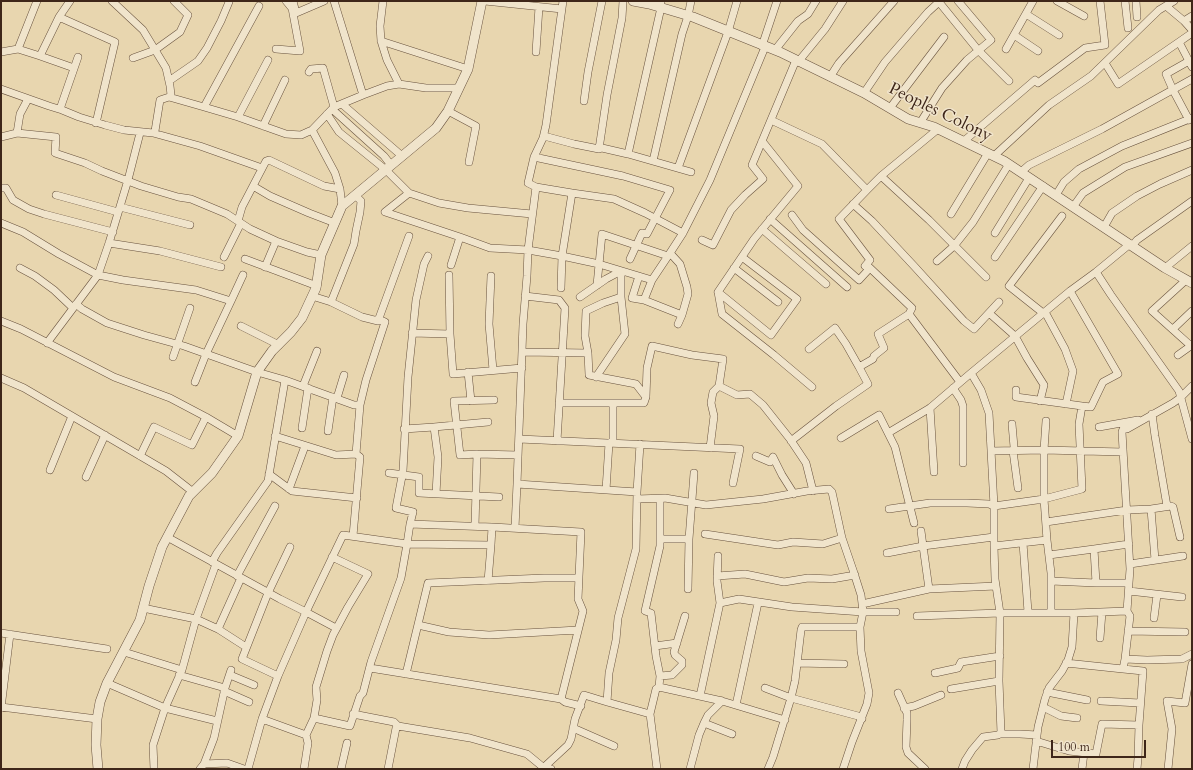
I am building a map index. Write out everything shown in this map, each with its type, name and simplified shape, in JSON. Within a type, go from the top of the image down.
[{"type":"street","points":[[18,48],[37,1]]},
{"type":"street","points":[[40,56],[59,17],[70,1]]},
{"type":"street","points":[[112,1],[143,30],[166,68],[171,91],[168,97]]},
{"type":"street","points":[[133,58],[155,50],[180,32],[188,15],[174,1]]},
{"type":"street","points":[[276,49],[300,51],[294,8],[286,1]]},
{"type":"street","points":[[334,1],[363,95]]},
{"type":"street","points":[[383,1],[380,26],[381,40],[387,60],[399,84]]},
{"type":"street","points":[[98,769],[96,745],[97,719],[100,702],[106,683],[140,620],[149,586],[167,537],[189,496],[212,473],[238,436],[257,372],[272,352],[302,318],[317,286],[321,255],[342,206],[436,128],[448,111],[468,69],[483,1],[562,9]]},
{"type":"street","points":[[563,1],[544,136],[534,157],[528,183],[536,187],[614,199],[683,233]]},
{"type":"street","points":[[584,101],[588,72],[602,1]]},
{"type":"street","points":[[599,149],[607,95],[622,18],[623,1]]},
{"type":"street","name":"Peoples Colony","points":[[633,1],[660,4],[775,50],[864,93],[908,119],[938,129],[991,154],[1009,164],[1165,268],[1189,282]]},
{"type":"street","points":[[653,161],[691,1]]},
{"type":"street","points":[[678,168],[728,32],[737,1]]},
{"type":"street","points":[[644,300],[652,280],[683,233],[710,180],[763,46],[777,1]]},
{"type":"street","points":[[775,50],[798,21],[808,14],[816,1]]},
{"type":"street","points":[[702,240],[713,245],[731,210],[763,179],[752,165],[797,61],[825,29],[843,1]]},
{"type":"street","points":[[830,77],[839,63],[894,1]]},
{"type":"street","points":[[920,123],[942,88],[967,60],[991,40],[958,1]]},
{"type":"street","points":[[1006,49],[1033,1]]},
{"type":"street","points":[[1057,1],[1084,16]]},
{"type":"street","points":[[964,142],[1035,80],[1038,83],[1084,48],[1105,45],[1100,1]]},
{"type":"street","points":[[1125,1],[1128,28]]},
{"type":"street","points":[[1136,1],[1137,17]]},
{"type":"street","points":[[951,214],[991,154],[1049,105],[1091,76],[1159,10],[1174,1]]},
{"type":"street","points":[[169,81],[198,61],[207,48],[229,2]]},
{"type":"street","points":[[294,8],[321,2]]},
{"type":"street","points":[[864,93],[885,62],[928,12],[939,2],[978,50],[1009,81]]},
{"type":"street","points":[[628,154],[660,12],[660,4]]},
{"type":"street","points":[[204,107],[259,6]]},
{"type":"street","points":[[1166,6],[1192,30]]},
{"type":"street","points":[[536,52],[539,7]]},
{"type":"street","points":[[1026,14],[1059,35]]},
{"type":"street","points":[[1184,21],[1192,16]]},
{"type":"street","points":[[59,17],[115,42],[96,123]]},
{"type":"street","points":[[1105,63],[1118,84],[1192,33]]},
{"type":"street","points":[[1014,35],[1038,51]]},
{"type":"street","points":[[890,108],[944,37]]},
{"type":"street","points":[[381,40],[468,69]]},
{"type":"street","points":[[1056,195],[1064,182],[1079,169],[1122,146],[1190,119],[1173,90],[1166,74],[1190,64],[1179,42]]},
{"type":"street","points":[[1,52],[18,48],[74,68]]},
{"type":"street","points":[[60,109],[78,57]]},
{"type":"street","points":[[238,117],[268,60]]},
{"type":"street","points":[[309,72],[311,69],[323,68],[331,110],[339,132],[388,167],[409,193],[438,203],[468,208],[532,214]]},
{"type":"street","points":[[263,126],[285,80]]},
{"type":"street","points":[[1021,172],[1029,165],[1102,129],[1192,80]]},
{"type":"street","points":[[154,133],[160,100],[168,97],[238,117],[286,134],[301,135],[312,130],[331,110],[387,86],[399,84],[426,88],[459,88]]},
{"type":"street","points":[[1,89],[96,123],[124,130],[154,133],[200,146],[262,168]]},
{"type":"street","points":[[17,133],[20,114],[28,99]]},
{"type":"street","points":[[342,104],[402,156]]},
{"type":"street","points":[[331,110],[384,156],[388,167]]},
{"type":"street","points":[[448,111],[476,126],[469,162]]},
{"type":"street","points":[[771,120],[822,144],[867,190]]},
{"type":"street","points":[[859,367],[873,358],[884,348],[878,334],[910,314],[912,308],[870,268],[865,266],[870,260],[839,219],[881,176],[938,129]]},
{"type":"street","points":[[312,130],[335,173],[340,188],[342,206]]},
{"type":"street","points":[[47,343],[98,275],[113,232],[140,132]]},
{"type":"street","points":[[1,137],[17,133],[56,137],[56,153],[141,186],[178,197],[191,199],[227,214],[250,229],[276,241],[307,252],[321,255]]},
{"type":"street","points":[[544,136],[628,154],[691,172]]},
{"type":"street","points":[[762,141],[798,186],[762,229],[718,292],[722,314],[812,387]]},
{"type":"street","points":[[1073,207],[1083,193],[1125,167],[1192,143]]},
{"type":"street","points":[[534,157],[623,176],[670,190],[647,234],[642,233],[630,259]]},
{"type":"street","points":[[224,257],[239,222],[242,207],[266,161],[269,160],[324,186],[340,188]]},
{"type":"street","points":[[937,261],[954,246],[973,222],[1009,164]]},
{"type":"street","points":[[1104,227],[1112,213],[1137,196],[1192,170]]},
{"type":"street","points":[[881,176],[929,220],[986,277]]},
{"type":"street","points":[[995,233],[1029,178]]},
{"type":"street","points":[[253,186],[270,196],[335,223]]},
{"type":"street","points":[[995,257],[1043,186]]},
{"type":"street","points":[[515,528],[525,296],[528,250],[536,187]]},
{"type":"street","points":[[1,188],[6,188],[13,200],[29,209],[113,232]]},
{"type":"street","points":[[409,193],[385,212],[490,248],[528,250],[562,256],[599,264],[652,280]]},
{"type":"street","points":[[560,288],[562,256],[572,193]]},
{"type":"street","points":[[56,195],[190,225]]},
{"type":"street","points":[[331,302],[354,244],[361,201],[355,195]]},
{"type":"street","points":[[888,433],[930,408],[1070,291],[1137,240],[1192,201]]},
{"type":"street","points":[[854,204],[862,214],[872,221],[964,321],[974,329],[999,302]]},
{"type":"street","points":[[792,215],[803,230],[859,280],[870,268]]},
{"type":"street","points":[[1062,216],[1009,286],[1044,313],[1065,349],[1073,371],[1066,404]]},
{"type":"street","points":[[770,220],[847,287]]},
{"type":"street","points":[[1,225],[23,232],[98,275],[196,290],[232,301]]},
{"type":"street","points":[[762,229],[826,284]]},
{"type":"street","points":[[597,285],[602,234],[636,246],[669,254],[680,264],[688,294],[678,324]]},
{"type":"street","points":[[378,319],[409,236]]},
{"type":"street","points":[[451,265],[460,237]]},
{"type":"street","points":[[265,267],[276,241]]},
{"type":"street","points":[[109,243],[160,251],[221,267]]},
{"type":"street","points":[[1165,268],[1192,246]]},
{"type":"street","points":[[314,718],[350,726],[360,696],[363,693],[401,578],[413,512],[396,508],[402,474],[408,377],[416,300],[424,264],[428,256]]},
{"type":"street","points":[[718,292],[772,335],[797,299],[742,257]]},
{"type":"street","points":[[245,258],[317,286]]},
{"type":"street","points":[[20,268],[35,276],[74,306],[107,323],[285,380],[354,405],[360,405]]},
{"type":"street","points":[[734,268],[778,302]]},
{"type":"street","points":[[580,297],[621,271]]},
{"type":"street","points":[[596,377],[625,334],[621,297],[621,271]]},
{"type":"street","points":[[1096,272],[1179,391],[1192,439]]},
{"type":"street","points":[[195,382],[206,354],[243,275]]},
{"type":"street","points":[[449,275],[450,334],[453,374],[522,368]]},
{"type":"street","points":[[491,276],[489,324],[493,370]]},
{"type":"street","points":[[639,276],[632,298],[644,300],[682,315]]},
{"type":"street","points":[[1178,355],[1192,345],[1152,311],[1189,282]]},
{"type":"street","points":[[1016,390],[1016,397],[1091,407],[1102,382],[1118,374],[1070,291]]},
{"type":"street","points":[[312,296],[331,302],[362,317],[378,321],[378,319],[385,322],[366,380],[360,405],[356,454]]},
{"type":"street","points":[[525,296],[559,300],[565,308],[557,441]]},
{"type":"street","points":[[621,297],[586,311],[585,336],[588,353],[589,375],[636,384],[646,398]]},
{"type":"street","points":[[173,357],[190,308]]},
{"type":"street","points":[[1173,329],[1192,311]]},
{"type":"street","points":[[989,313],[1016,336],[1027,358],[1044,385],[1040,401]]},
{"type":"street","points":[[910,314],[960,382]]},
{"type":"street","points":[[1,321],[21,329],[114,377],[170,398],[238,436]]},
{"type":"street","points":[[241,326],[279,345]]},
{"type":"street","points":[[792,441],[836,406],[868,384],[846,344],[835,328],[809,349]]},
{"type":"street","points":[[412,333],[450,334]]},
{"type":"street","points":[[559,403],[644,403],[646,398],[647,368],[652,346],[692,355],[723,359],[719,386],[713,392],[710,403],[714,416],[710,448]]},
{"type":"street","points":[[302,428],[306,387],[317,351]]},
{"type":"street","points":[[522,352],[588,353]]},
{"type":"street","points":[[468,372],[471,401]]},
{"type":"street","points":[[971,373],[981,390],[989,412],[994,506],[996,586],[1000,613],[1000,734]]},
{"type":"street","points":[[328,432],[335,398],[344,375]]},
{"type":"street","points":[[1,378],[24,388],[166,470],[193,492]]},
{"type":"street","points":[[154,769],[153,745],[165,708],[181,673],[217,553],[268,480],[285,380]]},
{"type":"street","points":[[719,386],[737,395],[750,394],[763,405],[792,441],[806,463],[813,491]]},
{"type":"street","points":[[1123,669],[1130,616],[1127,611],[1130,564],[1122,434],[1123,430],[1180,398],[1192,386]]},
{"type":"street","points":[[953,388],[961,400],[962,406],[963,463]]},
{"type":"street","points":[[494,400],[454,401],[460,455],[518,455]]},
{"type":"street","points":[[606,490],[611,443],[613,403]]},
{"type":"street","points":[[889,509],[930,503],[967,502],[989,504],[994,506],[1044,499],[1082,489],[1079,451],[1079,424],[1082,406]]},
{"type":"street","points":[[930,408],[934,472]]},
{"type":"street","points":[[1152,414],[1167,506]]},
{"type":"street","points":[[841,438],[879,415],[895,447],[914,523]]},
{"type":"street","points":[[50,470],[72,416]]},
{"type":"street","points":[[140,456],[154,427],[192,445],[206,417]]},
{"type":"street","points":[[1099,427],[1142,420]]},
{"type":"street","points":[[1046,421],[1044,450],[1044,499],[1051,581],[1051,612]]},
{"type":"street","points":[[404,429],[488,422]]},
{"type":"street","points":[[1012,424],[1013,451],[1018,488]]},
{"type":"street","points":[[434,427],[438,457],[436,494]]},
{"type":"street","points":[[86,477],[105,435]]},
{"type":"street","points":[[275,436],[336,454],[356,454],[360,457],[354,536]]},
{"type":"street","points":[[519,439],[740,450],[733,483]]},
{"type":"street","points":[[607,702],[609,673],[616,640],[618,618],[636,549],[640,444]]},
{"type":"street","points":[[289,489],[305,446]]},
{"type":"street","points":[[991,451],[1044,450],[1123,452]]},
{"type":"street","points":[[475,526],[477,454]]},
{"type":"street","points":[[756,456],[770,462],[773,457],[794,494]]},
{"type":"street","points":[[389,473],[419,476],[419,493],[499,497]]},
{"type":"street","points":[[688,589],[689,540],[694,473]]},
{"type":"street","points":[[269,474],[292,491],[357,498]]},
{"type":"street","points":[[517,484],[637,492]]},
{"type":"street","points":[[637,499],[665,498],[706,505],[733,503],[829,489],[832,492],[842,538],[861,595],[863,612],[860,627],[861,651],[869,693],[868,704],[852,742],[843,769]]},
{"type":"street","points":[[657,769],[650,714],[656,689],[659,687],[660,676],[651,613],[644,611],[660,546],[660,498]]},
{"type":"street","points":[[218,629],[239,577],[275,506]]},
{"type":"street","points":[[1046,522],[1127,510],[1171,506],[1173,507],[1180,537]]},
{"type":"street","points":[[1151,509],[1155,560]]},
{"type":"street","points":[[410,524],[581,532],[578,599],[583,611],[561,699]]},
{"type":"street","points":[[488,580],[492,527]]},
{"type":"street","points":[[921,531],[929,589]]},
{"type":"street","points":[[705,534],[778,545],[793,542],[823,544],[842,538]]},
{"type":"street","points":[[248,769],[262,719],[278,676],[306,612],[343,535],[407,544],[491,545]]},
{"type":"street","points":[[167,537],[268,593],[336,628]]},
{"type":"street","points":[[887,553],[924,546],[994,537]]},
{"type":"street","points":[[660,539],[689,540]]},
{"type":"street","points":[[994,546],[1047,540]]},
{"type":"street","points":[[1023,543],[1028,612]]},
{"type":"street","points":[[1049,555],[1129,544]]},
{"type":"street","points":[[278,676],[242,659],[268,593],[290,548]]},
{"type":"street","points":[[1094,549],[1096,583]]},
{"type":"street","points":[[700,696],[720,603],[717,576],[718,556]]},
{"type":"street","points":[[1130,564],[1183,556]]},
{"type":"street","points":[[304,769],[308,743],[306,735],[314,718],[317,700],[316,687],[327,651],[336,628],[368,574],[332,557]]},
{"type":"street","points":[[717,576],[745,574],[784,582],[808,578],[832,579],[855,575]]},
{"type":"street","points":[[406,674],[428,583],[579,578]]},
{"type":"street","points":[[1051,581],[1129,583]]},
{"type":"street","points":[[862,604],[929,589],[996,586]]},
{"type":"street","points":[[1129,591],[1182,597]]},
{"type":"street","points":[[1154,618],[1157,595]]},
{"type":"street","points":[[720,603],[739,600],[792,607],[863,612],[896,612]]},
{"type":"street","points":[[736,705],[758,603]]},
{"type":"street","points":[[143,608],[196,619],[218,629],[246,647]]},
{"type":"street","points":[[917,616],[1028,612],[1074,613],[1127,611]]},
{"type":"street","points":[[1100,638],[1102,612]]},
{"type":"street","points":[[1033,769],[1036,738],[1047,692],[1062,671],[1072,647],[1074,613]]},
{"type":"street","points":[[660,676],[672,675],[682,665],[682,661],[674,654],[685,616]]},
{"type":"street","points":[[418,625],[449,632],[489,635],[578,630]]},
{"type":"street","points":[[768,769],[791,698],[802,627],[860,627]]},
{"type":"street","points":[[1128,631],[1185,632]]},
{"type":"street","points":[[1,633],[107,649]]},
{"type":"street","points":[[10,634],[4,661],[1,704],[97,719]]},
{"type":"street","points":[[655,646],[677,643]]},
{"type":"street","points":[[124,652],[224,690],[249,702]]},
{"type":"street","points":[[1125,659],[1182,659],[1191,654],[1192,664],[1185,703],[1167,701],[1172,729],[1168,769]]},
{"type":"street","points":[[935,673],[958,668],[960,666],[960,662],[1000,656]]},
{"type":"street","points":[[797,663],[844,664]]},
{"type":"street","points":[[1066,663],[1144,671],[1140,703],[1137,769]]},
{"type":"street","points":[[370,668],[561,699],[565,702],[581,706]]},
{"type":"street","points":[[202,767],[214,738],[224,690],[230,672],[254,685]]},
{"type":"street","points":[[951,689],[999,681]]},
{"type":"street","points":[[106,683],[165,708],[217,721]]},
{"type":"street","points":[[659,687],[722,701],[784,720]]},
{"type":"street","points":[[765,688],[791,698],[858,716],[862,719]]},
{"type":"street","points":[[1047,692],[1087,700]]},
{"type":"street","points":[[898,693],[907,720],[906,748],[908,753],[925,769]]},
{"type":"street","points":[[354,714],[394,722],[398,726],[470,738],[528,754],[546,769],[568,745],[575,719],[584,695],[650,714]]},
{"type":"street","points":[[904,708],[914,706],[941,695]]},
{"type":"street","points":[[690,769],[699,735],[704,723],[708,715],[722,701]]},
{"type":"street","points":[[1101,701],[1140,703]]},
{"type":"street","points":[[1043,707],[1061,716],[1077,718]]},
{"type":"street","points":[[262,719],[306,735]]},
{"type":"street","points":[[704,723],[732,734]]},
{"type":"street","points":[[962,769],[972,750],[983,738],[1000,734],[1020,734],[1036,738],[1069,751],[1096,754],[1102,724],[1139,725]]},
{"type":"street","points":[[388,769],[396,728],[398,726]]},
{"type":"street","points":[[573,728],[614,746]]},
{"type":"street","points":[[341,769],[347,743]]},
{"type":"street","points":[[1082,769],[1084,753]]},
{"type":"street","points":[[202,767],[227,763],[244,769]]}]
